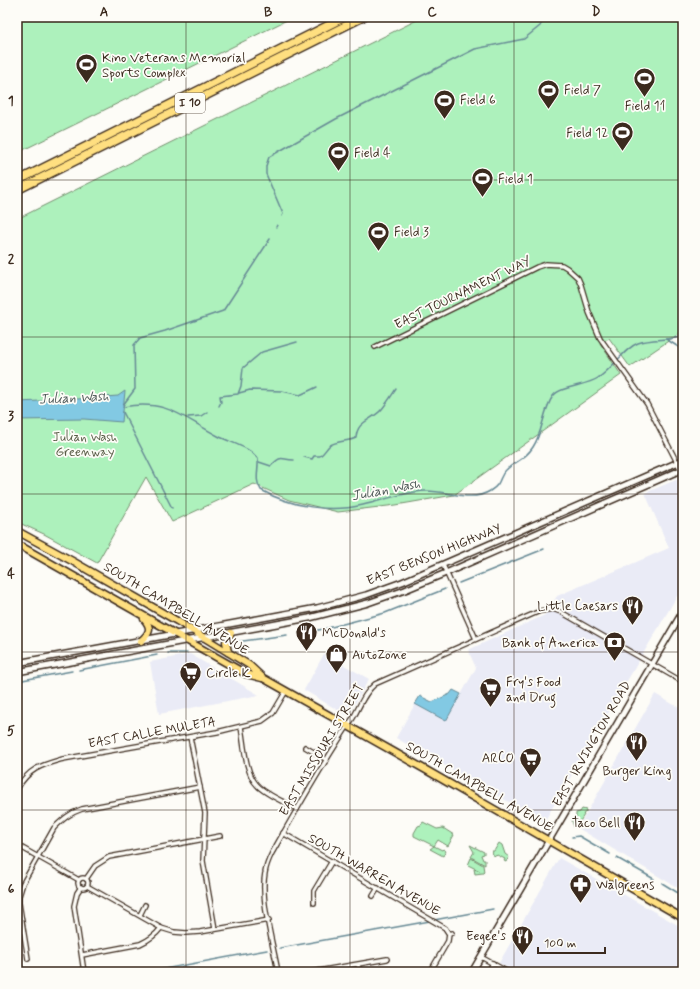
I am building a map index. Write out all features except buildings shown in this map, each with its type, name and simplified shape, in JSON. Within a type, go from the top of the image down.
[{"type":"highway","name":"I 10","points":[[17,181],[345,17]]},
{"type":"highway","name":"I 10","points":[[17,190],[362,17]]},
{"type":"main road","name":"EAST BENSON HIGHWAY","points":[[17,663],[317,608],[342,601],[402,582],[680,461]]},
{"type":"main road","name":"EAST BENSON HIGHWAY","points":[[17,672],[309,618],[388,597],[682,469]]},
{"type":"main road","points":[[579,505],[583,513]]},
{"type":"main road","name":"SOUTH CAMPBELL AVENUE","points":[[17,531],[74,562],[193,631],[249,665],[263,678],[286,692],[348,725],[683,918]]},
{"type":"main road","name":"SOUTH CAMPBELL AVENUE","points":[[17,544],[246,674],[263,678]]},
{"type":"main road","name":"EAST IRVINGTON ROAD","points":[[472,972],[683,611]]},
{"type":"main road","points":[[139,613],[148,624],[149,628],[147,636],[141,641]]},
{"type":"main road","points":[[228,652],[226,642],[231,633]]},
{"type":"street","name":"EAST TOURNAMENT WAY","points":[[375,347],[537,267],[546,264],[553,264],[567,268],[578,278],[588,312],[596,330],[647,404],[680,461],[682,469]]},
{"type":"street","points":[[443,565],[476,639]]},
{"type":"street","name":"EAST MISSOURI STREET","points":[[278,972],[264,897],[265,873],[269,859],[367,692],[378,682],[540,611],[553,609],[561,612],[652,664]]},
{"type":"street","points":[[652,664],[683,682]]},
{"type":"street","name":"EAST CALLE MULETA","points":[[17,789],[25,777],[41,765],[63,759],[241,727],[262,721],[273,712],[286,692]]},
{"type":"street","points":[[241,727],[249,771],[254,781],[262,789],[298,809]]},
{"type":"street","points":[[190,737],[205,813],[203,861],[215,929]]},
{"type":"street","points":[[305,747],[327,760]]},
{"type":"street","points":[[28,959],[19,896],[23,883],[54,828],[62,820],[72,813],[82,809],[200,787]]},
{"type":"street","name":"SOUTH WARREN AVENUE","points":[[283,834],[332,861],[445,928],[450,933],[448,941],[430,972]]},
{"type":"street","points":[[17,845],[79,880],[83,878],[86,879],[96,866],[109,857],[220,836]]},
{"type":"street","points":[[314,903],[314,891],[332,861]]},
{"type":"street","points":[[86,879],[88,882],[87,886]]},
{"type":"street","points":[[79,880],[78,884],[81,887]]},
{"type":"street","points":[[84,972],[74,906],[77,893],[81,887],[87,886],[161,928],[174,932],[186,933],[268,920]]},
{"type":"street","points":[[373,896],[378,888]]},
{"type":"street","points":[[140,915],[145,905]]},
{"type":"street","points":[[82,955],[149,941],[161,928]]},
{"type":"street","points":[[481,957],[508,972]]},
{"type":"street","points":[[312,972],[387,959]]},
{"type":"street","points":[[488,972],[493,964]]},
{"type":"street","points":[[358,965],[360,972]]},
{"type":"shaded area","points":[[683,477],[683,586],[544,822],[396,738],[415,704],[446,721],[476,668],[468,650],[545,615],[557,596],[669,548],[645,493]]},
{"type":"shaded area","points":[[190,654],[259,695],[159,714],[150,662]]},
{"type":"shaded area","points":[[324,654],[369,679],[349,714],[346,715],[304,690]]},
{"type":"shaded area","points":[[655,694],[683,710],[683,891],[578,828]]},
{"type":"shaded area","points":[[559,858],[683,928],[683,972],[515,972],[499,963]]},
{"type":"green space","name":"Kino Veterans Memorial Sports Complex","points":[[17,17],[293,17],[17,153]]},
{"type":"green space","name":"Julian Wash Greenway","points":[[423,17],[683,17],[683,331],[630,367],[609,338],[600,343],[621,375],[454,495],[396,505],[338,512],[289,500],[254,484],[172,522],[146,477],[97,563],[44,534],[17,522],[17,219]]},
{"type":"green space","points":[[582,809],[586,810],[586,812],[583,814],[584,815],[577,826],[574,827],[572,821],[576,818],[576,813],[580,812]]},
{"type":"green space","points":[[423,822],[437,829],[443,828],[454,835],[448,846],[438,840],[434,846],[414,836],[418,826]]},
{"type":"green space","points":[[499,843],[502,845],[505,854],[509,857],[506,862],[504,861],[505,859],[497,855],[493,855],[492,851],[494,851]]},
{"type":"green space","points":[[470,845],[484,852],[484,854],[481,855],[483,860],[485,860],[485,865],[471,857],[474,852]]},
{"type":"green space","points":[[434,846],[446,851],[443,856],[430,849]]},
{"type":"green space","points":[[471,858],[483,865],[483,873],[475,874],[474,869],[480,871],[468,865]]},
{"type":"water","name":"Julian Wash","points":[[125,391],[122,422],[84,419],[17,420],[17,402],[118,396]]},
{"type":"water","points":[[453,690],[461,694],[446,721],[415,704],[420,696],[432,702],[450,694]]},
{"type":"waterway","points":[[282,216],[283,214],[266,174],[266,166],[269,157],[336,119],[475,49],[524,39],[540,26],[545,17]]},
{"type":"waterway","points":[[123,405],[135,389],[134,345],[140,338],[223,311],[270,239]]},
{"type":"waterway","name":"Julian Wash","points":[[123,407],[151,405],[174,411],[218,436],[245,448],[258,459],[257,479],[261,490],[285,501],[311,507],[337,508],[363,505],[425,491],[475,496],[483,494],[494,488],[499,483],[506,470],[530,452],[539,435],[545,414],[553,396],[562,390],[587,383],[598,378],[628,350],[638,343],[649,340],[683,336]]},
{"type":"waterway","points":[[666,339],[683,350]]},
{"type":"waterway","points":[[219,406],[221,402],[220,396],[238,394],[241,386],[243,368],[262,352],[297,342]]},
{"type":"waterway","points":[[239,393],[250,390],[282,391],[300,395],[317,387]]},
{"type":"waterway","points":[[304,457],[312,459],[314,456],[320,456],[323,454],[332,444],[356,438],[357,432],[362,424],[382,409],[396,389]]},
{"type":"waterway","points":[[123,412],[172,508]]},
{"type":"waterway","points":[[188,417],[201,416],[207,412]]},
{"type":"waterway","points":[[259,462],[271,466],[277,460],[282,458],[294,460]]},
{"type":"waterway","points":[[459,583],[544,549]]},
{"type":"waterway","points":[[300,633],[324,629],[385,613],[445,589]]},
{"type":"waterway","points":[[236,642],[287,635]]},
{"type":"waterway","points":[[168,653],[187,653]]},
{"type":"waterway","points":[[79,670],[157,655]]},
{"type":"waterway","points":[[17,681],[72,671]]},
{"type":"waterway","points":[[572,837],[579,836],[610,854]]},
{"type":"waterway","points":[[617,858],[654,879]]},
{"type":"waterway","points":[[662,883],[683,896]]},
{"type":"waterway","points":[[434,920],[493,909]]},
{"type":"waterway","points":[[280,948],[430,921]]},
{"type":"waterway","points":[[148,972],[267,950]]},
{"type":"waterway","points":[[18,972],[23,966]]},
{"type":"place","name":"Kino Veterans Memorial Sports Complex","points":[[86,84]]},
{"type":"place","name":"Field 11","points":[[645,98]]},
{"type":"place","name":"Field 7","points":[[548,110]]},
{"type":"place","name":"Field 6","points":[[444,120]]},
{"type":"place","name":"Field 12","points":[[623,152]]},
{"type":"place","name":"Field 4","points":[[339,172]]},
{"type":"place","name":"Field 1","points":[[482,198]]},
{"type":"place","name":"Field 3","points":[[378,252]]},
{"type":"place","name":"Little Caesars","points":[[633,626]]},
{"type":"place","name":"McDonald's","points":[[307,652]]},
{"type":"place","name":"Bank of America","points":[[614,662]]},
{"type":"place","name":"AutoZone","points":[[337,674]]},
{"type":"place","name":"Circle K","points":[[190,692]]},
{"type":"place","name":"Fry's Food and Drug","points":[[491,708]]},
{"type":"place","name":"Burger King","points":[[637,762]]},
{"type":"place","name":"ARCO","points":[[530,778]]},
{"type":"place","name":"Taco Bell","points":[[635,842]]},
{"type":"place","name":"Walgreens","points":[[581,904]]},
{"type":"place","name":"Eegee's","points":[[522,956]]}]
